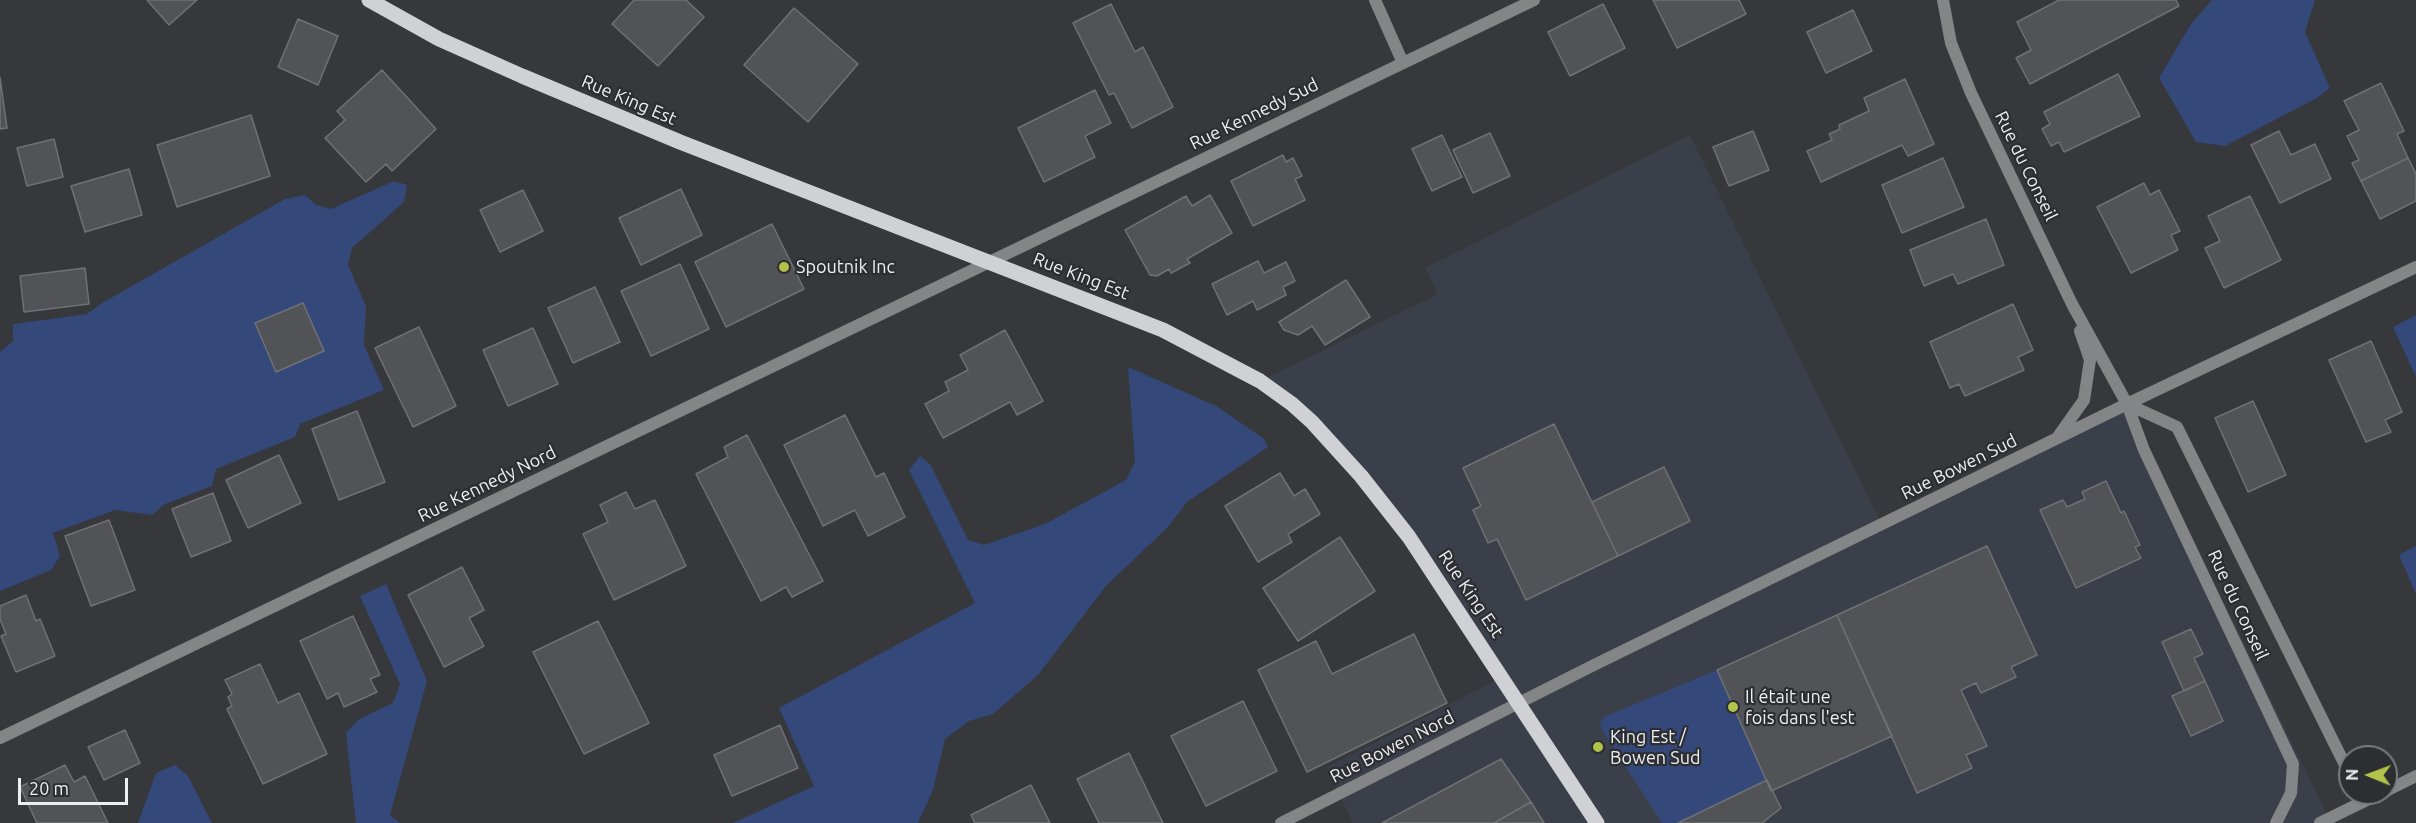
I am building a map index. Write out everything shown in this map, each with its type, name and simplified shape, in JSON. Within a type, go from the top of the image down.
[{"type":"main road","name":"Rue King Est","points":[[369,0],[439,39],[532,81],[680,142],[1163,330],[1260,381],[1312,422],[1361,476],[1409,537],[1520,702],[1597,823]]},
{"type":"street","points":[[1375,0],[1403,63]]},
{"type":"street","name":"Rue Kennedy Sud","points":[[990,262],[1534,0]]},
{"type":"street","name":"Rue du Conseil","points":[[1943,0],[1951,44],[1971,93],[2072,304],[2127,404],[2144,450],[2293,764],[2291,793],[2277,823]]},
{"type":"street","name":"Rue Kennedy Nord","points":[[0,738],[990,262]]},
{"type":"street","name":"Rue Bowen Sud","points":[[1520,702],[2127,404],[2416,267]]},
{"type":"street","points":[[2056,439],[2084,400],[2090,360],[2072,304]]},
{"type":"street","name":"Rue du Conseil","points":[[2127,404],[2176,427],[2338,751]]},
{"type":"street","name":"Rue Bowen Nord","points":[[1281,823],[1520,702]]},
{"type":"street","points":[[2398,784],[2416,776]]},
{"type":"street","points":[[2320,823],[2348,805]]},
{"type":"shaded area","points":[[2212,0],[2315,0],[2305,32],[2330,88],[2317,98],[2225,146],[2196,142],[2159,78],[2191,24]]},
{"type":"shaded area","points":[[1690,135],[1882,525],[2127,404],[2329,818],[2320,823],[1353,823],[1326,768],[1502,677],[1361,476],[1260,381],[1438,294],[1425,268]]},
{"type":"shaded area","points":[[394,181],[407,185],[404,202],[352,248],[348,265],[366,306],[364,345],[384,390],[300,424],[295,437],[216,469],[212,486],[165,504],[152,515],[115,510],[53,533],[60,556],[51,570],[0,591],[0,352],[13,341],[13,324],[87,314],[102,303],[285,199],[305,195],[316,205],[331,209]]},
{"type":"shaded area","points":[[2416,315],[2416,377],[2393,327]]},
{"type":"shaded area","points":[[1128,367],[1218,407],[1264,439],[1268,447],[1187,502],[1168,527],[1106,586],[1038,675],[993,714],[969,721],[945,739],[933,790],[918,823],[733,823],[814,786],[779,708],[975,603],[909,470],[920,456],[930,464],[968,540],[984,545],[1045,524],[1126,480],[1135,462]]},
{"type":"shaded area","points":[[2416,546],[2416,594],[2399,555]]},
{"type":"shaded area","points":[[386,584],[427,681],[390,815],[400,823],[356,823],[346,733],[359,719],[393,703],[400,684],[360,596]]},
{"type":"shaded area","points":[[1717,670],[1767,780],[1678,823],[1662,823],[1602,730],[1600,723],[1604,717]]},
{"type":"shaded area","points":[[175,765],[188,776],[212,823],[138,823],[156,773]]},
{"type":"building","points":[[147,0],[197,0],[169,25]]},
{"type":"building","points":[[634,0],[686,0],[704,17],[658,66],[612,24]]},
{"type":"building","points":[[1653,0],[1739,0],[1746,14],[1677,48]]},
{"type":"building","points":[[2059,0],[2176,0],[2179,6],[2030,84],[2016,58],[2031,50],[2017,22]]},
{"type":"building","points":[[1111,4],[1135,52],[1143,47],[1173,107],[1132,128],[1114,93],[1109,95],[1073,23]]},
{"type":"building","points":[[1603,4],[1625,48],[1570,76],[1548,32]]},
{"type":"building","points":[[794,8],[858,64],[808,122],[744,65]]},
{"type":"building","points":[[1853,10],[1872,51],[1826,73],[1807,32]]},
{"type":"building","points":[[298,19],[338,36],[318,85],[278,67]]},
{"type":"building","points":[[382,70],[436,129],[392,171],[386,164],[366,182],[325,138],[345,120],[337,111]]},
{"type":"building","points":[[2118,74],[2140,116],[2064,152],[2059,142],[2051,146],[2042,129],[2050,124],[2044,112]]},
{"type":"building","points":[[0,77],[7,128],[0,129]]},
{"type":"building","points":[[1905,79],[1934,144],[1908,156],[1902,145],[1821,182],[1807,151],[1832,140],[1829,134],[1840,129],[1839,125],[1869,111],[1864,98]]},
{"type":"building","points":[[2381,83],[2404,131],[2397,134],[2408,158],[2361,181],[2352,163],[2359,160],[2347,136],[2359,130],[2344,101]]},
{"type":"building","points":[[1095,90],[1111,123],[1085,136],[1095,157],[1044,182],[1018,128]]},
{"type":"building","points":[[251,115],[270,176],[177,207],[157,145]]},
{"type":"building","points":[[1753,131],[1769,170],[1729,186],[1713,147]]},
{"type":"building","points":[[2279,131],[2291,155],[2315,144],[2331,179],[2280,203],[2251,145]]},
{"type":"building","points":[[1490,133],[1510,176],[1473,193],[1453,150]]},
{"type":"building","points":[[1442,135],[1462,177],[1432,191],[1412,149]]},
{"type":"building","points":[[54,139],[63,177],[27,186],[17,148]]},
{"type":"building","points":[[1283,155],[1286,162],[1293,158],[1302,176],[1295,179],[1305,200],[1253,226],[1231,181]]},
{"type":"building","points":[[1943,158],[1964,207],[1902,233],[1882,185]]},
{"type":"building","points":[[2408,158],[2416,174],[2416,201],[2380,219],[2361,181]]},
{"type":"building","points":[[129,169],[142,215],[85,232],[71,186]]},
{"type":"building","points":[[2144,183],[2150,195],[2159,190],[2180,231],[2171,235],[2178,250],[2131,273],[2097,207]]},
{"type":"building","points":[[681,189],[702,235],[641,265],[619,218]]},
{"type":"building","points":[[523,190],[543,231],[500,252],[480,210]]},
{"type":"building","points":[[1210,195],[1232,233],[1187,259],[1190,263],[1171,273],[1169,269],[1157,276],[1150,275],[1125,230],[1186,196],[1192,206]]},
{"type":"building","points":[[2250,196],[2281,260],[2224,288],[2205,248],[2220,241],[2208,216]]},
{"type":"building","points":[[1986,219],[2004,265],[1958,284],[1953,274],[1924,286],[1910,250]]},
{"type":"building","points":[[772,224],[804,289],[726,327],[695,262]]},
{"type":"building","points":[[1258,261],[1264,273],[1286,262],[1295,281],[1283,287],[1286,295],[1257,310],[1253,301],[1227,315],[1212,284]]},
{"type":"building","points":[[680,264],[709,329],[651,356],[621,291]]},
{"type":"building","points":[[85,268],[89,304],[24,312],[20,276]]},
{"type":"building","points":[[1346,280],[1370,317],[1325,345],[1312,326],[1298,335],[1284,330],[1279,322]]},
{"type":"building","points":[[595,287],[620,342],[573,363],[548,308]]},
{"type":"building","points":[[303,303],[324,351],[276,372],[255,323]]},
{"type":"building","points":[[2013,304],[2033,350],[2018,357],[2024,370],[1965,396],[1959,384],[1950,388],[1930,342]]},
{"type":"building","points":[[419,327],[456,406],[413,427],[375,348]]},
{"type":"building","points":[[533,328],[558,384],[508,406],[483,350]]},
{"type":"building","points":[[1005,330],[1043,401],[1017,415],[1010,402],[943,438],[925,404],[949,391],[945,382],[968,370],[960,355]]},
{"type":"building","points":[[2371,341],[2402,412],[2385,420],[2391,432],[2366,442],[2329,360]]},
{"type":"building","points":[[2253,401],[2286,475],[2248,492],[2215,418]]},
{"type":"building","points":[[357,411],[385,482],[339,500],[312,429]]},
{"type":"building","points":[[845,415],[876,477],[884,473],[905,517],[868,536],[855,510],[823,526],[784,445]]},
{"type":"building","points":[[1554,424],[1618,556],[1526,600],[1497,539],[1488,543],[1473,510],[1481,506],[1463,468]]},
{"type":"building","points":[[747,435],[823,581],[792,597],[786,587],[761,601],[696,474],[728,457],[724,447]]},
{"type":"building","points":[[279,455],[301,503],[248,528],[226,480]]},
{"type":"building","points":[[1664,467],[1690,521],[1618,556],[1592,502]]},
{"type":"building","points":[[1280,473],[1294,496],[1305,489],[1320,514],[1288,534],[1292,542],[1258,562],[1225,506]]},
{"type":"building","points":[[2106,481],[2121,513],[2124,511],[2140,545],[2135,547],[2141,558],[2076,588],[2040,510],[2063,500],[2067,507],[2085,499],[2082,492]]},
{"type":"building","points":[[626,492],[635,509],[655,500],[686,566],[614,600],[583,534],[608,522],[600,505]]},
{"type":"building","points":[[213,493],[231,541],[191,557],[172,509]]},
{"type":"building","points":[[109,520],[135,590],[91,606],[65,536]]},
{"type":"building","points":[[1340,537],[1375,591],[1298,641],[1263,588]]},
{"type":"building","points":[[1987,546],[2037,655],[2011,667],[2016,677],[1981,693],[1976,683],[1961,690],[1987,746],[1966,755],[1972,768],[1917,793],[1837,615]]},
{"type":"building","points":[[462,567],[484,610],[469,618],[484,646],[444,667],[408,595]]},
{"type":"building","points":[[26,595],[36,621],[40,619],[55,656],[16,672],[1,636],[6,634],[0,619],[0,606]]},
{"type":"building","points":[[1837,615],[1892,736],[1771,791],[1717,670]]},
{"type":"building","points":[[353,616],[380,675],[370,679],[377,692],[344,707],[338,693],[327,699],[300,641]]},
{"type":"building","points":[[598,621],[649,723],[584,754],[533,652]]},
{"type":"building","points":[[2191,629],[2203,654],[2194,658],[2205,681],[2184,691],[2162,642]]},
{"type":"building","points":[[1414,634],[1447,703],[1307,772],[1258,670],[1316,641],[1332,674]]},
{"type":"building","points":[[260,664],[278,703],[299,693],[327,754],[263,784],[227,709],[232,706],[228,697],[232,694],[225,680]]},
{"type":"building","points":[[2205,681],[2223,721],[2191,736],[2172,696]]},
{"type":"building","points":[[1243,701],[1277,771],[1206,806],[1171,736]]},
{"type":"building","points":[[780,725],[798,768],[732,796],[714,755]]},
{"type":"building","points":[[125,730],[140,763],[104,780],[88,747]]},
{"type":"building","points":[[1129,753],[1163,823],[1099,823],[1077,779]]},
{"type":"building","points":[[1501,759],[1531,802],[1494,823],[1382,823]]},
{"type":"building","points":[[65,765],[74,782],[85,776],[108,823],[37,823],[20,787]]},
{"type":"building","points":[[1767,780],[1781,808],[1762,823],[1678,823]]},
{"type":"building","points":[[1031,785],[1050,823],[975,823],[971,815]]},
{"type":"building","points":[[1531,802],[1544,823],[1494,823]]},
{"type":"place","name":"Spoutnik Inc","points":[[784,267]]},
{"type":"place","name":"Il était une fois dans l'est","points":[[1733,707]]},
{"type":"place","name":"King Est / Bowen Sud","points":[[1598,747]]}]
